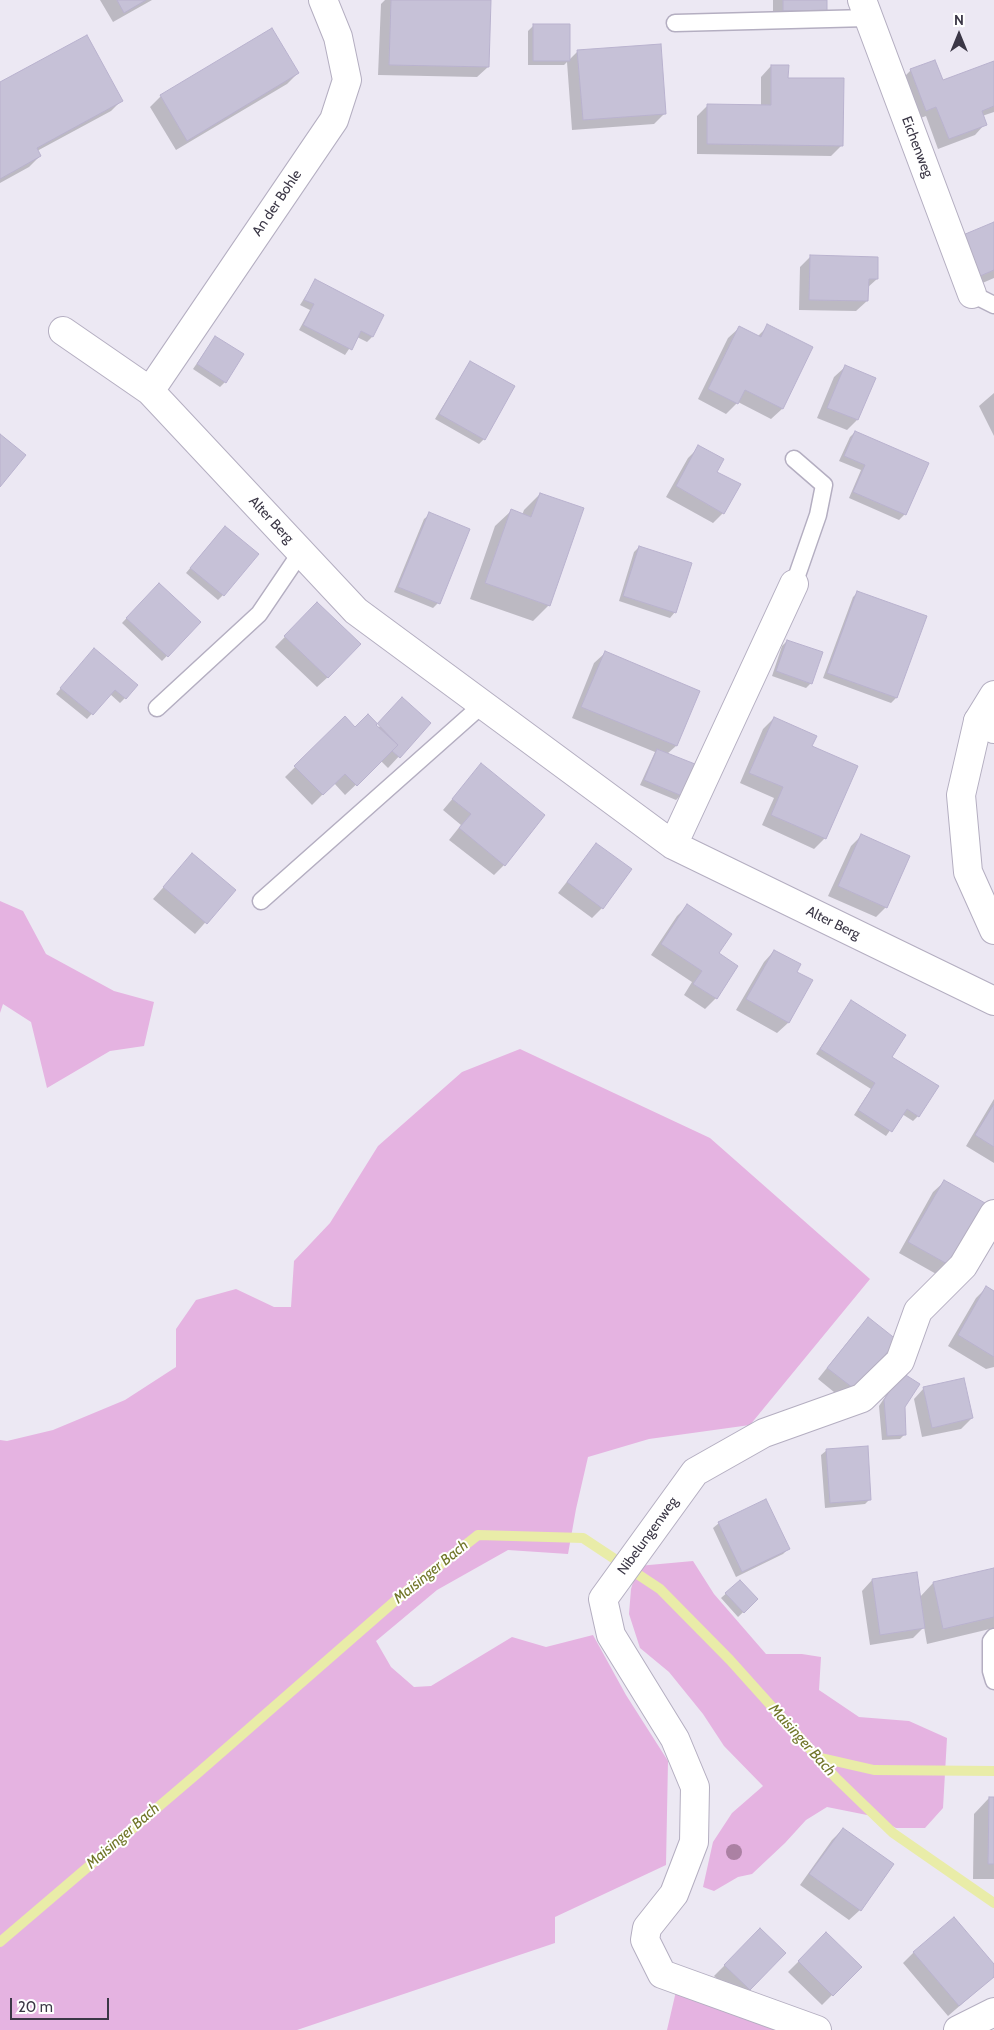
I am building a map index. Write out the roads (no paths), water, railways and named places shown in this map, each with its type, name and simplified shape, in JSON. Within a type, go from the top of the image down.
[{"type":"street","name":"An der Bohle","points":[[150,391],[334,120],[348,80],[338,37],[323,0]]},
{"type":"street","name":"Eichenweg","points":[[865,9],[983,299]]},
{"type":"street","name":"Alter Berg","points":[[63,331],[150,391],[356,612],[673,845],[994,1001]]},
{"type":"street","points":[[673,845],[794,584]]},
{"type":"street","points":[[994,695],[986,725],[961,795],[968,872],[994,930]]},
{"type":"street","name":"Nibelungenweg","points":[[817,2030],[662,1974],[645,1940],[647,1928],[674,1894],[694,1842],[695,1787],[674,1739],[611,1635],[603,1599],[695,1472],[764,1433],[862,1398],[900,1361],[918,1311],[963,1266],[994,1214]]},
{"type":"street","points":[[958,2030],[994,2012]]},
{"type":"lane","points":[[674,23],[865,9]]},
{"type":"lane","points":[[794,458],[824,485],[818,515],[794,584]]},
{"type":"lane","points":[[157,708],[260,614],[301,552]]},
{"type":"lane","points":[[261,901],[482,705]]},
{"type":"lane","points":[[994,1637],[991,1641],[991,1671],[994,1681]]},
{"type":"waterway","name":"Maisinger Bach","points":[[0,1942],[403,1594],[478,1535],[583,1538],[660,1589],[730,1660],[836,1778],[893,1833],[994,1903]]},
{"type":"waterway","points":[[817,1757],[874,1770],[994,1771]]}]
